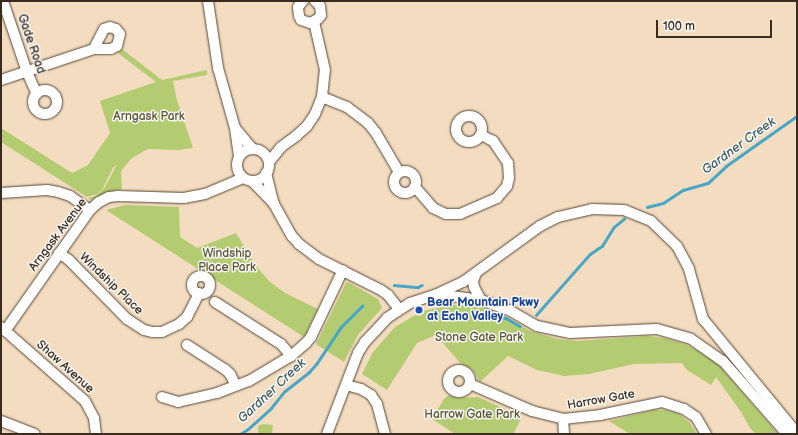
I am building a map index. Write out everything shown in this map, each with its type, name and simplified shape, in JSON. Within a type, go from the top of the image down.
[{"type":"street","name":"Gade Road","points":[[3,1],[27,72],[37,94]]},
{"type":"street","points":[[208,1],[218,68],[235,128],[239,155],[236,168],[243,178],[253,182],[274,204],[292,236],[299,244],[319,259],[381,290],[393,300],[399,309]]},
{"type":"street","points":[[303,1],[298,7],[299,16],[305,22],[314,22],[318,19],[321,11],[320,6],[316,1]]},
{"type":"street","points":[[253,182],[261,179],[266,173],[269,162],[281,147],[307,126],[315,114],[322,97],[325,70],[314,22]]},
{"type":"street","points":[[1,80],[94,49]]},
{"type":"street","points":[[322,97],[347,107],[368,123],[376,133],[399,172]]},
{"type":"street","points":[[235,128],[269,162]]},
{"type":"street","points":[[415,187],[433,208],[446,214],[460,214],[497,198],[506,186],[509,178],[508,163],[494,141],[481,135]]},
{"type":"street","points":[[239,155],[245,150],[281,147]]},
{"type":"street","name":"Arngask Avenue","points":[[224,184],[236,168]]},
{"type":"street","points":[[404,170],[412,172],[417,179],[415,187],[408,193],[399,191],[396,188],[394,179],[399,172],[404,170]]},
{"type":"street","points":[[266,173],[274,204]]},
{"type":"street","name":"Arngask Avenue","points":[[3,329],[90,210],[99,202],[109,197],[118,196],[184,198],[204,194],[224,184],[243,178]]},
{"type":"street","points":[[1,193],[47,190],[58,192],[70,196],[90,210]]},
{"type":"street","points":[[327,434],[358,353],[365,342],[387,318],[399,309],[463,282],[540,226],[558,217],[592,209],[624,210],[651,221],[677,246],[689,269],[702,319],[797,433]]},
{"type":"street","name":"Windship Place","points":[[59,253],[69,260],[127,319],[144,330],[162,332],[180,324],[187,317],[199,294]]},
{"type":"street","points":[[162,397],[178,402],[217,393],[248,382],[291,356],[311,337],[343,270]]},
{"type":"street","points":[[476,273],[473,281],[474,287],[481,300]]},
{"type":"street","points":[[437,294],[481,300],[509,310],[537,326],[570,333],[657,328],[691,339],[723,361],[787,434]]},
{"type":"street","points":[[215,302],[281,344],[291,356]]},
{"type":"street","name":"Shaw Avenue","points":[[3,329],[85,401],[94,418],[96,434]]},
{"type":"street","points":[[187,345],[226,370],[230,374],[236,386]]},
{"type":"street","name":"Harrow Gate","points":[[470,384],[532,411],[563,419],[600,415],[662,402],[684,409],[696,417],[706,434]]},
{"type":"street","points":[[346,385],[361,389],[371,395],[377,404],[385,434]]},
{"type":"street","points":[[563,419],[564,434]]},
{"type":"street","points":[[1,421],[19,431],[35,434]]},
{"type":"green space","name":"Arngask Park","points":[[122,49],[162,80],[207,70],[207,75],[173,81],[177,100],[193,148],[178,150],[148,149],[132,158],[121,171],[122,189],[104,193],[91,200],[88,198],[96,196],[105,187],[117,164],[113,168],[103,188],[97,194],[87,197],[1,142],[1,128],[72,173],[88,165],[110,133],[100,101],[156,82],[118,53]]},
{"type":"green space","name":"Windship Place Park","points":[[125,205],[179,207],[180,237],[197,248],[236,233],[256,266],[269,281],[285,293],[318,309],[304,337],[106,210]]},
{"type":"green space","points":[[348,282],[378,299],[382,308],[358,335],[344,362],[316,344],[346,283]]},
{"type":"green space","name":"Stone Gate Park","points":[[453,305],[486,309],[502,315],[530,331],[558,339],[577,341],[648,336],[664,338],[685,344],[706,355],[719,365],[778,434],[756,434],[750,428],[741,412],[716,377],[711,385],[687,370],[682,363],[634,364],[589,374],[564,376],[537,370],[508,356],[480,382],[472,369],[461,364],[436,335],[417,343],[387,390],[362,374],[373,352],[395,327],[422,311]]},
{"type":"green space","name":"Harrow Gate Park","points":[[449,395],[457,398],[478,397],[522,417],[513,434],[455,434],[432,419],[444,399]]},
{"type":"green space","points":[[654,410],[666,410],[679,414],[690,423],[697,434],[630,434],[609,421]]},
{"type":"green space","points":[[263,424],[273,425],[272,434],[258,434],[258,426]]},
{"type":"waterway","name":"Gardner Creek","points":[[647,207],[663,203],[683,190],[708,183],[726,166],[797,116]]},
{"type":"waterway","name":"Gardner Creek","points":[[536,315],[590,254],[602,246],[614,227],[624,219]]},
{"type":"waterway","name":"Gardner Creek","points":[[394,285],[418,287],[422,285]]},
{"type":"waterway","name":"Gardner Creek","points":[[240,434],[248,429],[271,408],[285,391],[309,372],[317,363],[341,327],[362,306]]},
{"type":"waterway","name":"Gardner Creek","points":[[475,312],[506,318],[520,326]]},
{"type":"place","name":"Bear Mountain Pkwy at Echo Valley","points":[[419,310]]}]
